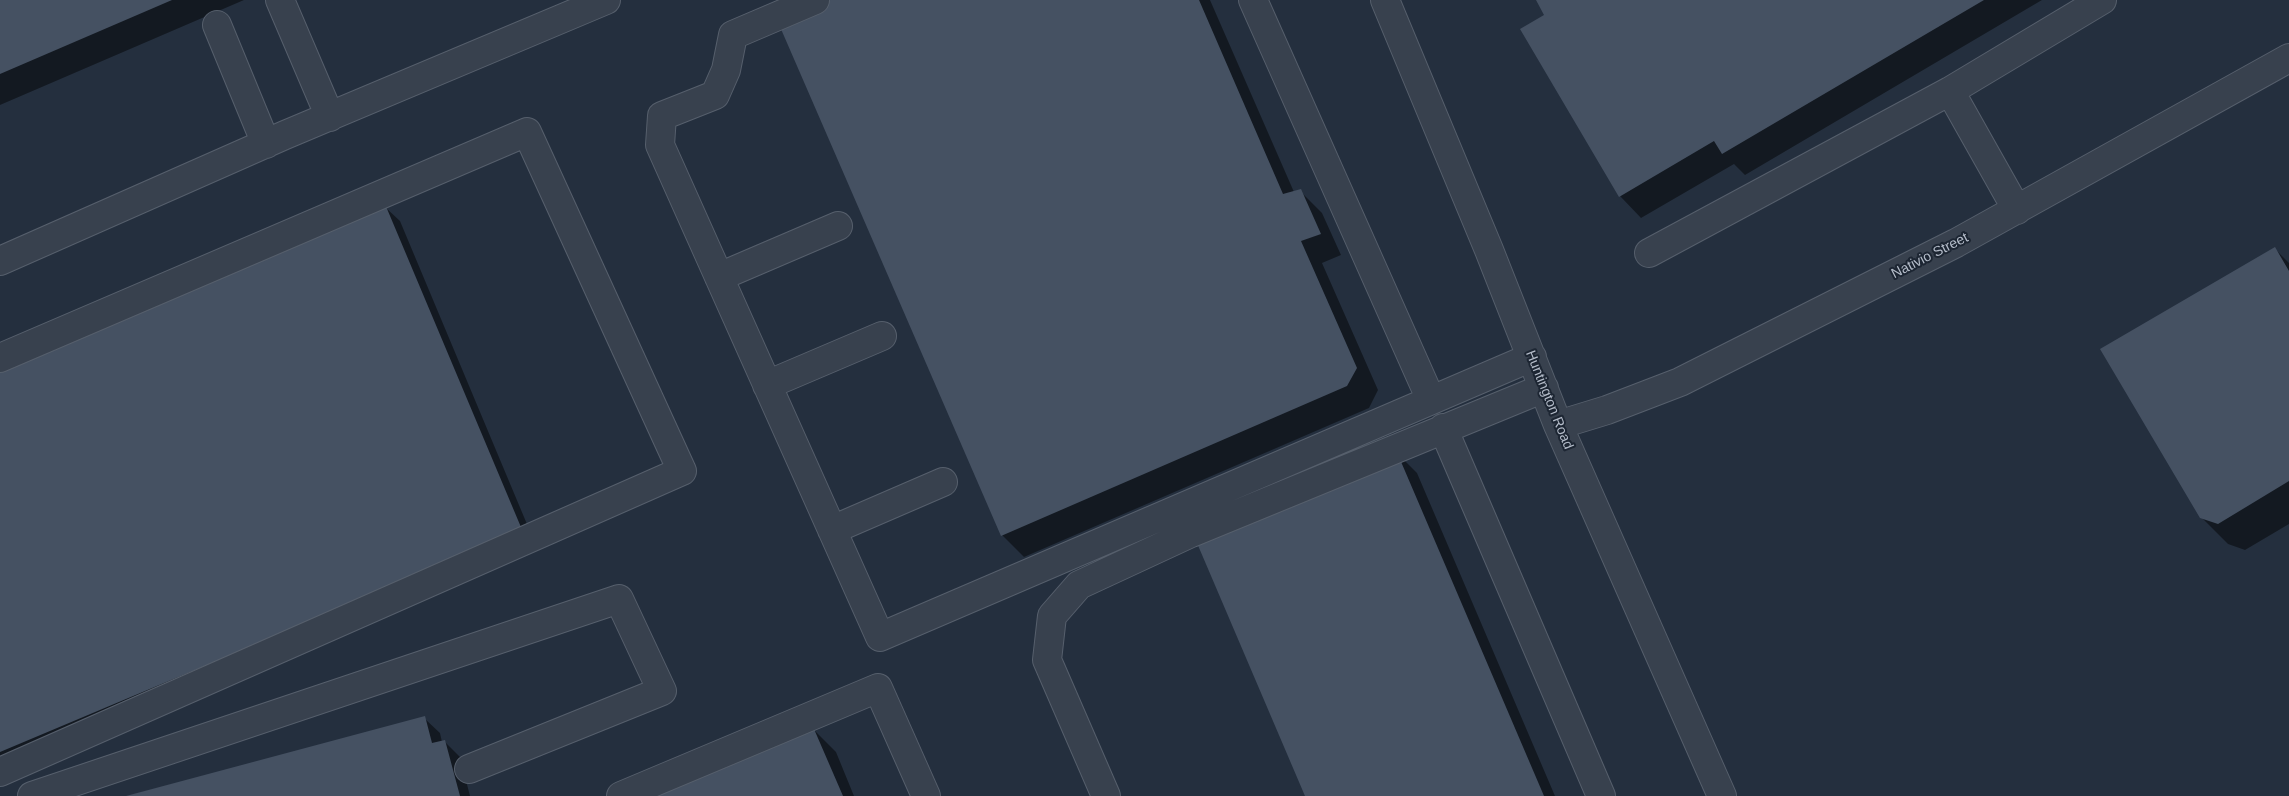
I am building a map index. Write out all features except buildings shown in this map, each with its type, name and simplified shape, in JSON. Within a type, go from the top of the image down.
[{"type":"street","points":[[280,0],[330,117]]},
{"type":"street","points":[[0,261],[266,144],[606,0]]},
{"type":"street","points":[[815,0],[733,35],[726,70],[715,95],[662,116],[660,145],[880,637],[1532,357]]},
{"type":"street","points":[[1253,0],[1431,400]]},
{"type":"street","name":"Huntington Road","points":[[1385,0],[1489,250],[1558,425],[1722,796]]},
{"type":"street","points":[[1649,253],[1950,91],[2102,0]]},
{"type":"street","points":[[217,24],[266,144]]},
{"type":"street","name":"Nativio Street","points":[[1558,425],[1607,410],[1680,382],[1956,244],[2289,58]]},
{"type":"street","points":[[1950,91],[2017,210]]},
{"type":"street","points":[[0,358],[527,132],[682,471],[0,772]]},
{"type":"street","points":[[719,277],[838,226]]},
{"type":"street","points":[[767,385],[882,336]]},
{"type":"street","points":[[1106,796],[1047,660],[1052,616],[1079,585],[1191,533],[1544,388]]},
{"type":"street","points":[[1443,428],[1601,796]]},
{"type":"street","points":[[832,530],[943,482]]},
{"type":"street","points":[[32,796],[619,599],[662,691],[469,770]]},
{"type":"street","points":[[621,796],[878,688],[926,796]]}]
